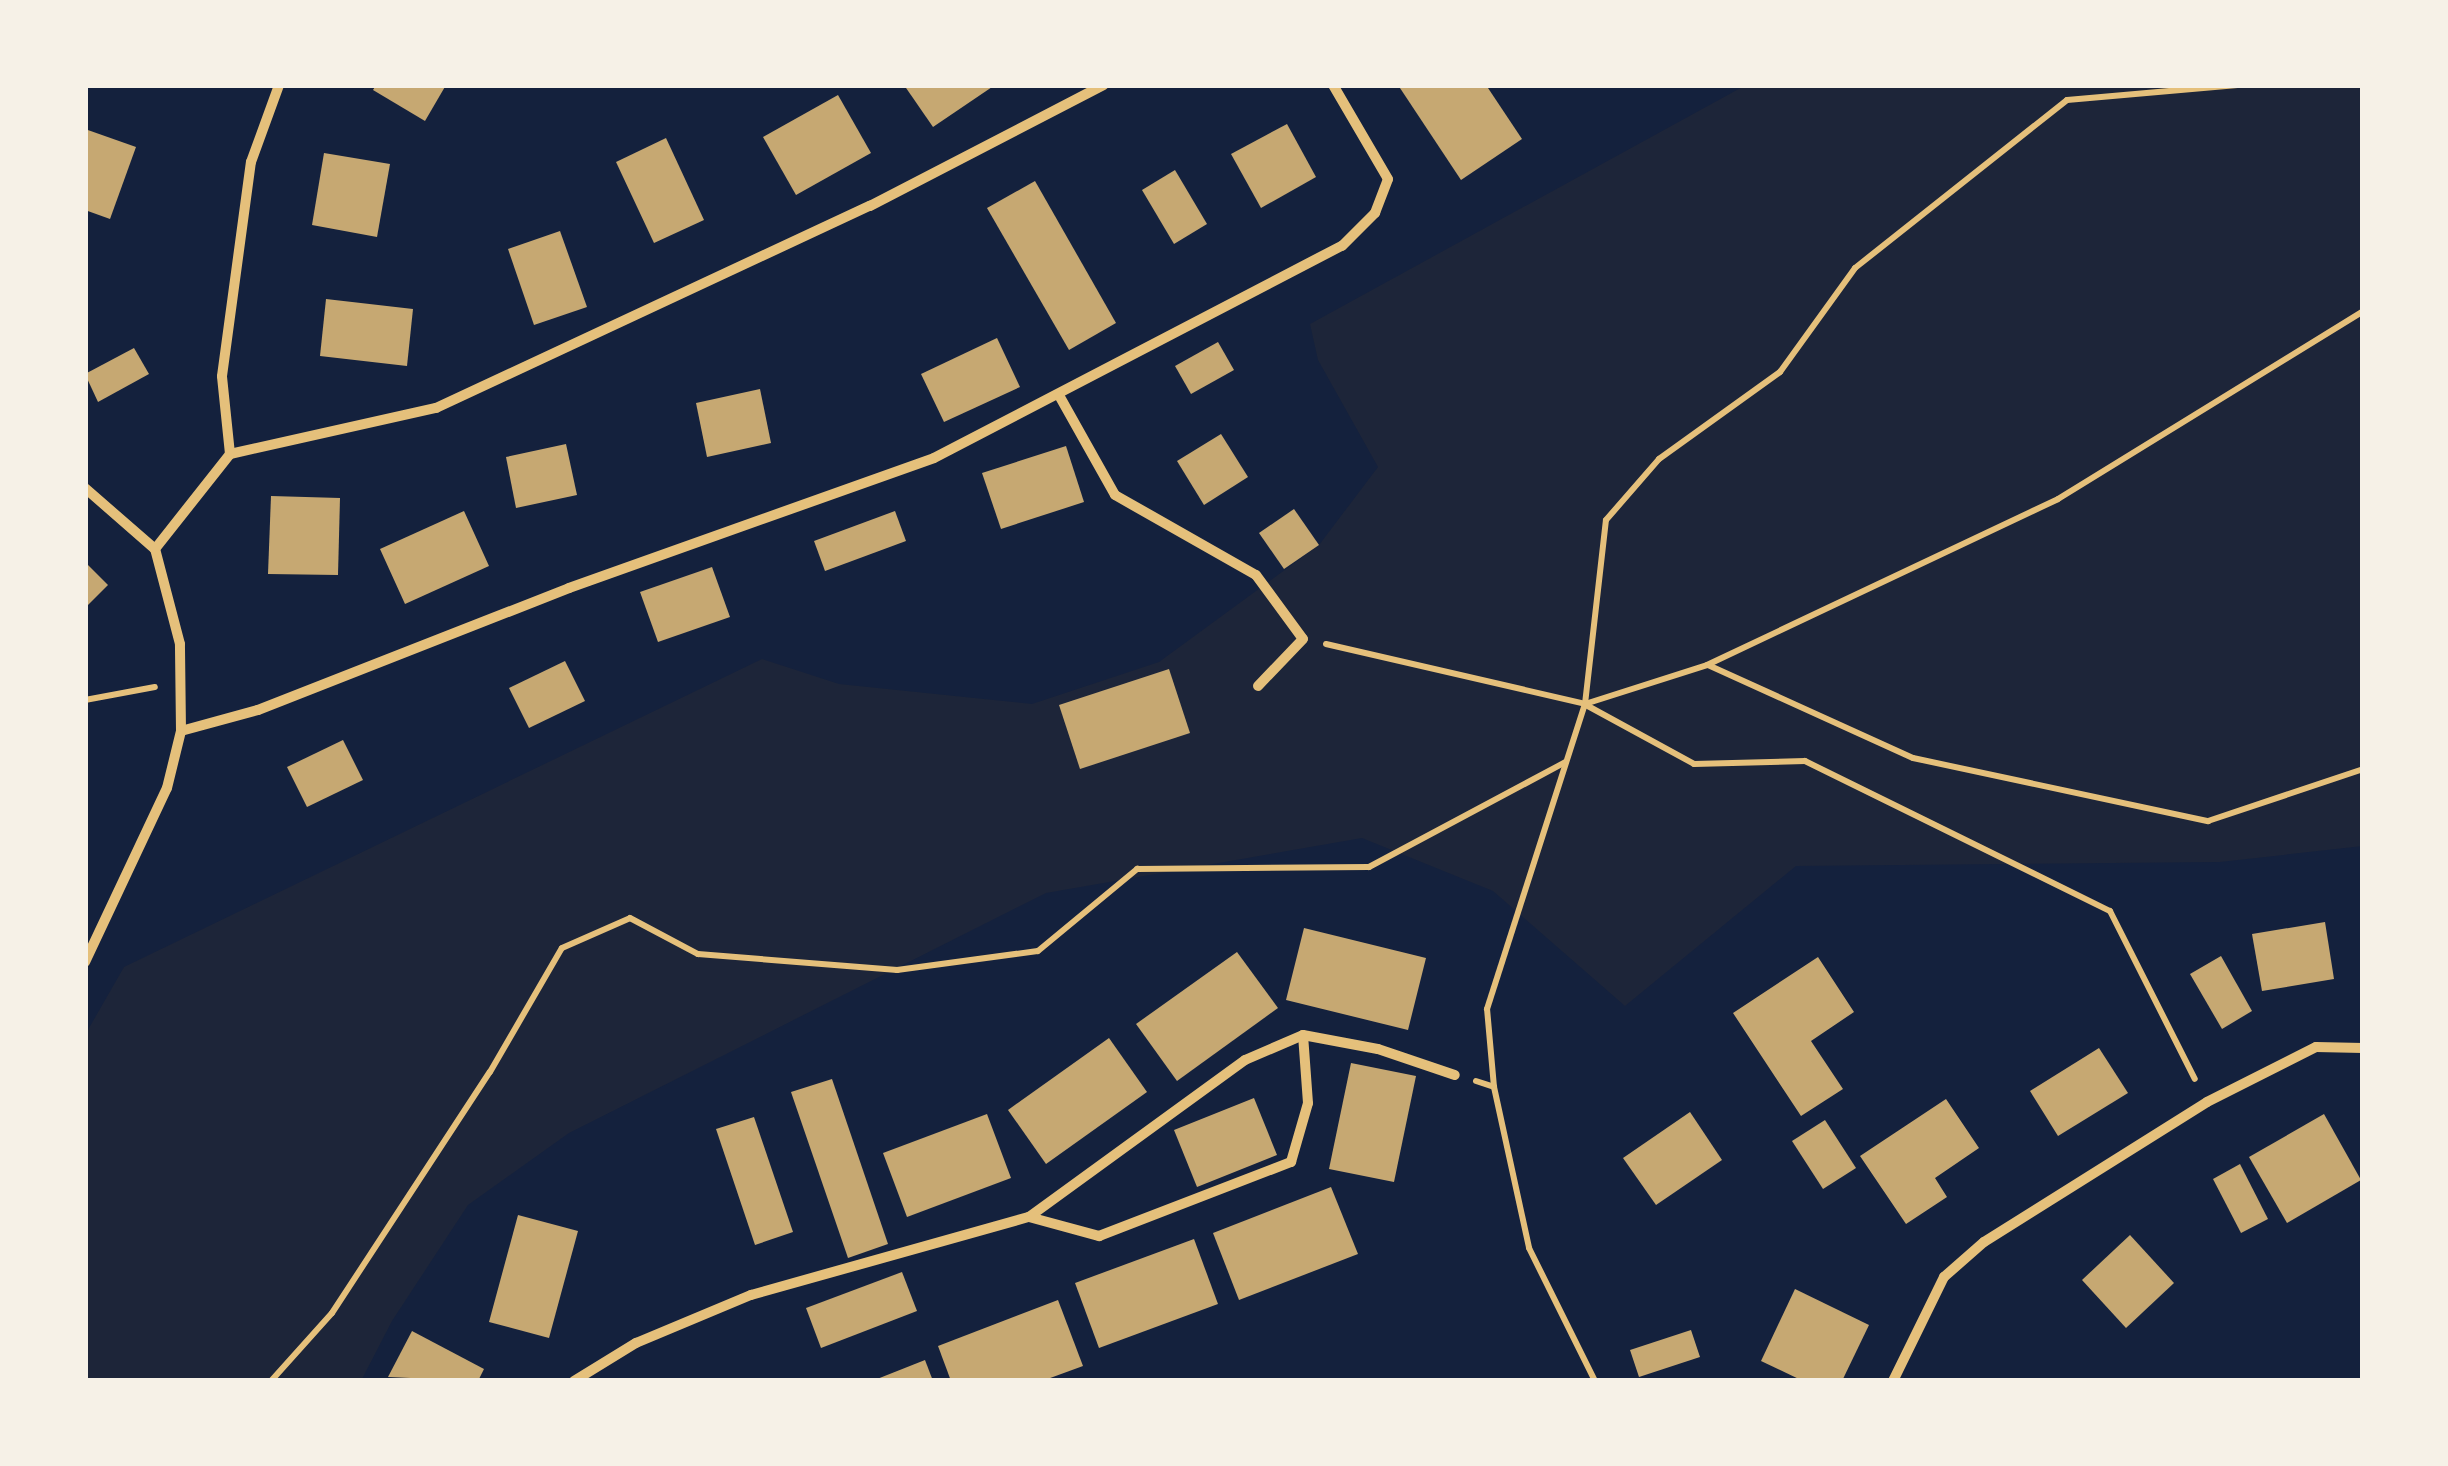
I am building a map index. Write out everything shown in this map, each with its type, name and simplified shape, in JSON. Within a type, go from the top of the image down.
[{"type":"street","points":[[230,454],[222,376],[251,162],[279,85]]},
{"type":"street","points":[[155,549],[230,454],[436,408],[870,206],[1103,85]]},
{"type":"street","points":[[181,731],[258,710],[568,588],[934,458],[1060,397],[1124,357],[1342,246],[1375,213],[1388,179],[1333,85]]},
{"type":"street","points":[[1060,397],[1115,495],[1256,575],[1304,639],[1258,686]]},
{"type":"street","points":[[85,488],[155,549],[180,644],[181,731],[167,788],[85,962]]},
{"type":"street","points":[[1029,1217],[1098,1236],[1291,1162],[1308,1103],[1304,1034]]},
{"type":"street","points":[[574,1381],[636,1343],[751,1295],[1029,1217],[1245,1060],[1304,1034],[1378,1049],[1455,1075]]},
{"type":"street","points":[[1892,1381],[1944,1278],[1984,1242],[2207,1102],[2316,1047],[2363,1048]]},
{"type":"path","points":[[1595,1381],[1529,1248],[1494,1087],[1487,1009],[1584,704],[1606,520],[1659,458],[1780,372],[1855,268],[2066,100],[2240,85]]},
{"type":"path","points":[[1584,704],[1707,664],[2058,499],[2363,311]]},
{"type":"path","points":[[1304,639],[1584,704],[1694,764],[1805,761],[2110,911],[2207,1102]]},
{"type":"path","points":[[1707,664],[1912,758],[2208,821],[2363,769]]},
{"type":"path","points":[[85,700],[181,682]]},
{"type":"path","points":[[271,1381],[332,1313],[490,1072],[562,948],[630,918],[698,954],[897,970],[1038,952],[1137,869],[1368,867],[1566,762]]},
{"type":"path","points":[[1455,1075],[1494,1087]]},
{"type":"shaded area","points":[[1746,85],[2363,85],[2363,846],[2220,862],[1796,866],[1625,1006],[1493,891],[1362,838],[1046,893],[569,1133],[468,1205],[392,1321],[361,1381],[85,1381],[85,1035],[124,967],[762,659],[839,684],[1032,704],[1159,662],[1319,545],[1378,467],[1318,360],[1310,324]]},
{"type":"building","points":[[376,85],[446,85],[425,121],[373,90]]},
{"type":"building","points":[[904,85],[995,85],[933,127]]},
{"type":"building","points":[[1398,85],[1486,85],[1522,139],[1461,180]]},
{"type":"building","points":[[838,95],[871,153],[796,195],[763,137]]},
{"type":"building","points":[[1287,124],[1316,177],[1261,208],[1231,154]]},
{"type":"building","points":[[85,129],[136,147],[110,219],[85,210]]},
{"type":"building","points":[[666,138],[704,220],[654,243],[616,162]]},
{"type":"building","points":[[324,153],[390,164],[377,237],[312,225]]},
{"type":"building","points":[[1175,170],[1207,224],[1174,244],[1142,190]]},
{"type":"building","points":[[1035,181],[1116,323],[1069,350],[987,208]]},
{"type":"building","points":[[560,231],[587,307],[534,325],[508,249]]},
{"type":"building","points":[[326,299],[413,309],[407,366],[320,356]]},
{"type":"building","points":[[997,338],[1020,387],[944,422],[921,374]]},
{"type":"building","points":[[1218,342],[1234,370],[1191,394],[1175,366]]},
{"type":"building","points":[[134,348],[149,374],[98,402],[85,374]]},
{"type":"building","points":[[760,389],[771,443],[707,457],[696,403]]},
{"type":"building","points":[[1221,434],[1248,477],[1204,505],[1177,461]]},
{"type":"building","points":[[566,444],[577,495],[516,508],[506,457]]},
{"type":"building","points":[[1066,446],[1084,502],[1001,529],[982,473]]},
{"type":"building","points":[[271,496],[340,498],[338,575],[268,574]]},
{"type":"building","points":[[1294,509],[1319,545],[1284,569],[1259,533]]},
{"type":"building","points":[[464,511],[489,566],[405,604],[380,549]]},
{"type":"building","points":[[895,511],[906,541],[825,571],[814,541]]},
{"type":"building","points":[[85,562],[108,585],[85,608]]},
{"type":"building","points":[[712,567],[730,617],[658,642],[640,592]]},
{"type":"building","points":[[565,661],[585,701],[529,728],[509,688]]},
{"type":"building","points":[[1169,669],[1190,733],[1080,769],[1059,705]]},
{"type":"building","points":[[343,740],[363,780],[307,807],[287,767]]},
{"type":"building","points":[[2325,922],[2334,979],[2262,991],[2252,934]]},
{"type":"building","points":[[1304,928],[1426,958],[1408,1030],[1286,1000]]},
{"type":"building","points":[[1237,952],[1278,1008],[1177,1081],[1136,1024]]},
{"type":"building","points":[[2221,956],[2252,1011],[2222,1029],[2190,974]]},
{"type":"building","points":[[1818,957],[1854,1012],[1811,1041],[1843,1089],[1801,1116],[1733,1013]]},
{"type":"building","points":[[1109,1038],[1147,1092],[1046,1164],[1008,1110]]},
{"type":"building","points":[[2099,1048],[2128,1093],[2058,1136],[2030,1091]]},
{"type":"building","points":[[1351,1063],[1416,1076],[1394,1182],[1329,1169]]},
{"type":"building","points":[[832,1079],[888,1244],[848,1258],[791,1092]]},
{"type":"building","points":[[1254,1098],[1277,1155],[1197,1187],[1174,1130]]},
{"type":"building","points":[[1946,1099],[1979,1148],[1935,1178],[1947,1197],[1906,1224],[1860,1156]]},
{"type":"building","points":[[1690,1112],[1722,1160],[1656,1205],[1623,1158]]},
{"type":"building","points":[[987,1114],[1011,1178],[907,1217],[883,1153]]},
{"type":"building","points":[[2324,1114],[2361,1180],[2287,1223],[2249,1157]]},
{"type":"building","points":[[754,1117],[793,1232],[755,1245],[716,1129]]},
{"type":"building","points":[[1825,1120],[1856,1168],[1823,1189],[1792,1141]]},
{"type":"building","points":[[2240,1164],[2268,1219],[2241,1233],[2213,1179]]},
{"type":"building","points":[[1331,1187],[1358,1254],[1239,1300],[1213,1233]]},
{"type":"building","points":[[518,1215],[578,1231],[549,1338],[489,1322]]},
{"type":"building","points":[[2130,1235],[2174,1283],[2126,1328],[2082,1280]]},
{"type":"building","points":[[1194,1239],[1218,1304],[1099,1348],[1075,1283]]},
{"type":"building","points":[[902,1272],[917,1311],[821,1348],[806,1308]]},
{"type":"building","points":[[1795,1289],[1869,1325],[1842,1381],[1803,1381],[1761,1361]]},
{"type":"building","points":[[1058,1300],[1083,1366],[1042,1381],[951,1381],[938,1346]]},
{"type":"building","points":[[1691,1330],[1700,1357],[1639,1377],[1630,1350]]},
{"type":"building","points":[[412,1331],[484,1369],[478,1381],[388,1377]]},
{"type":"building","points":[[925,1360],[933,1381],[872,1381]]}]
